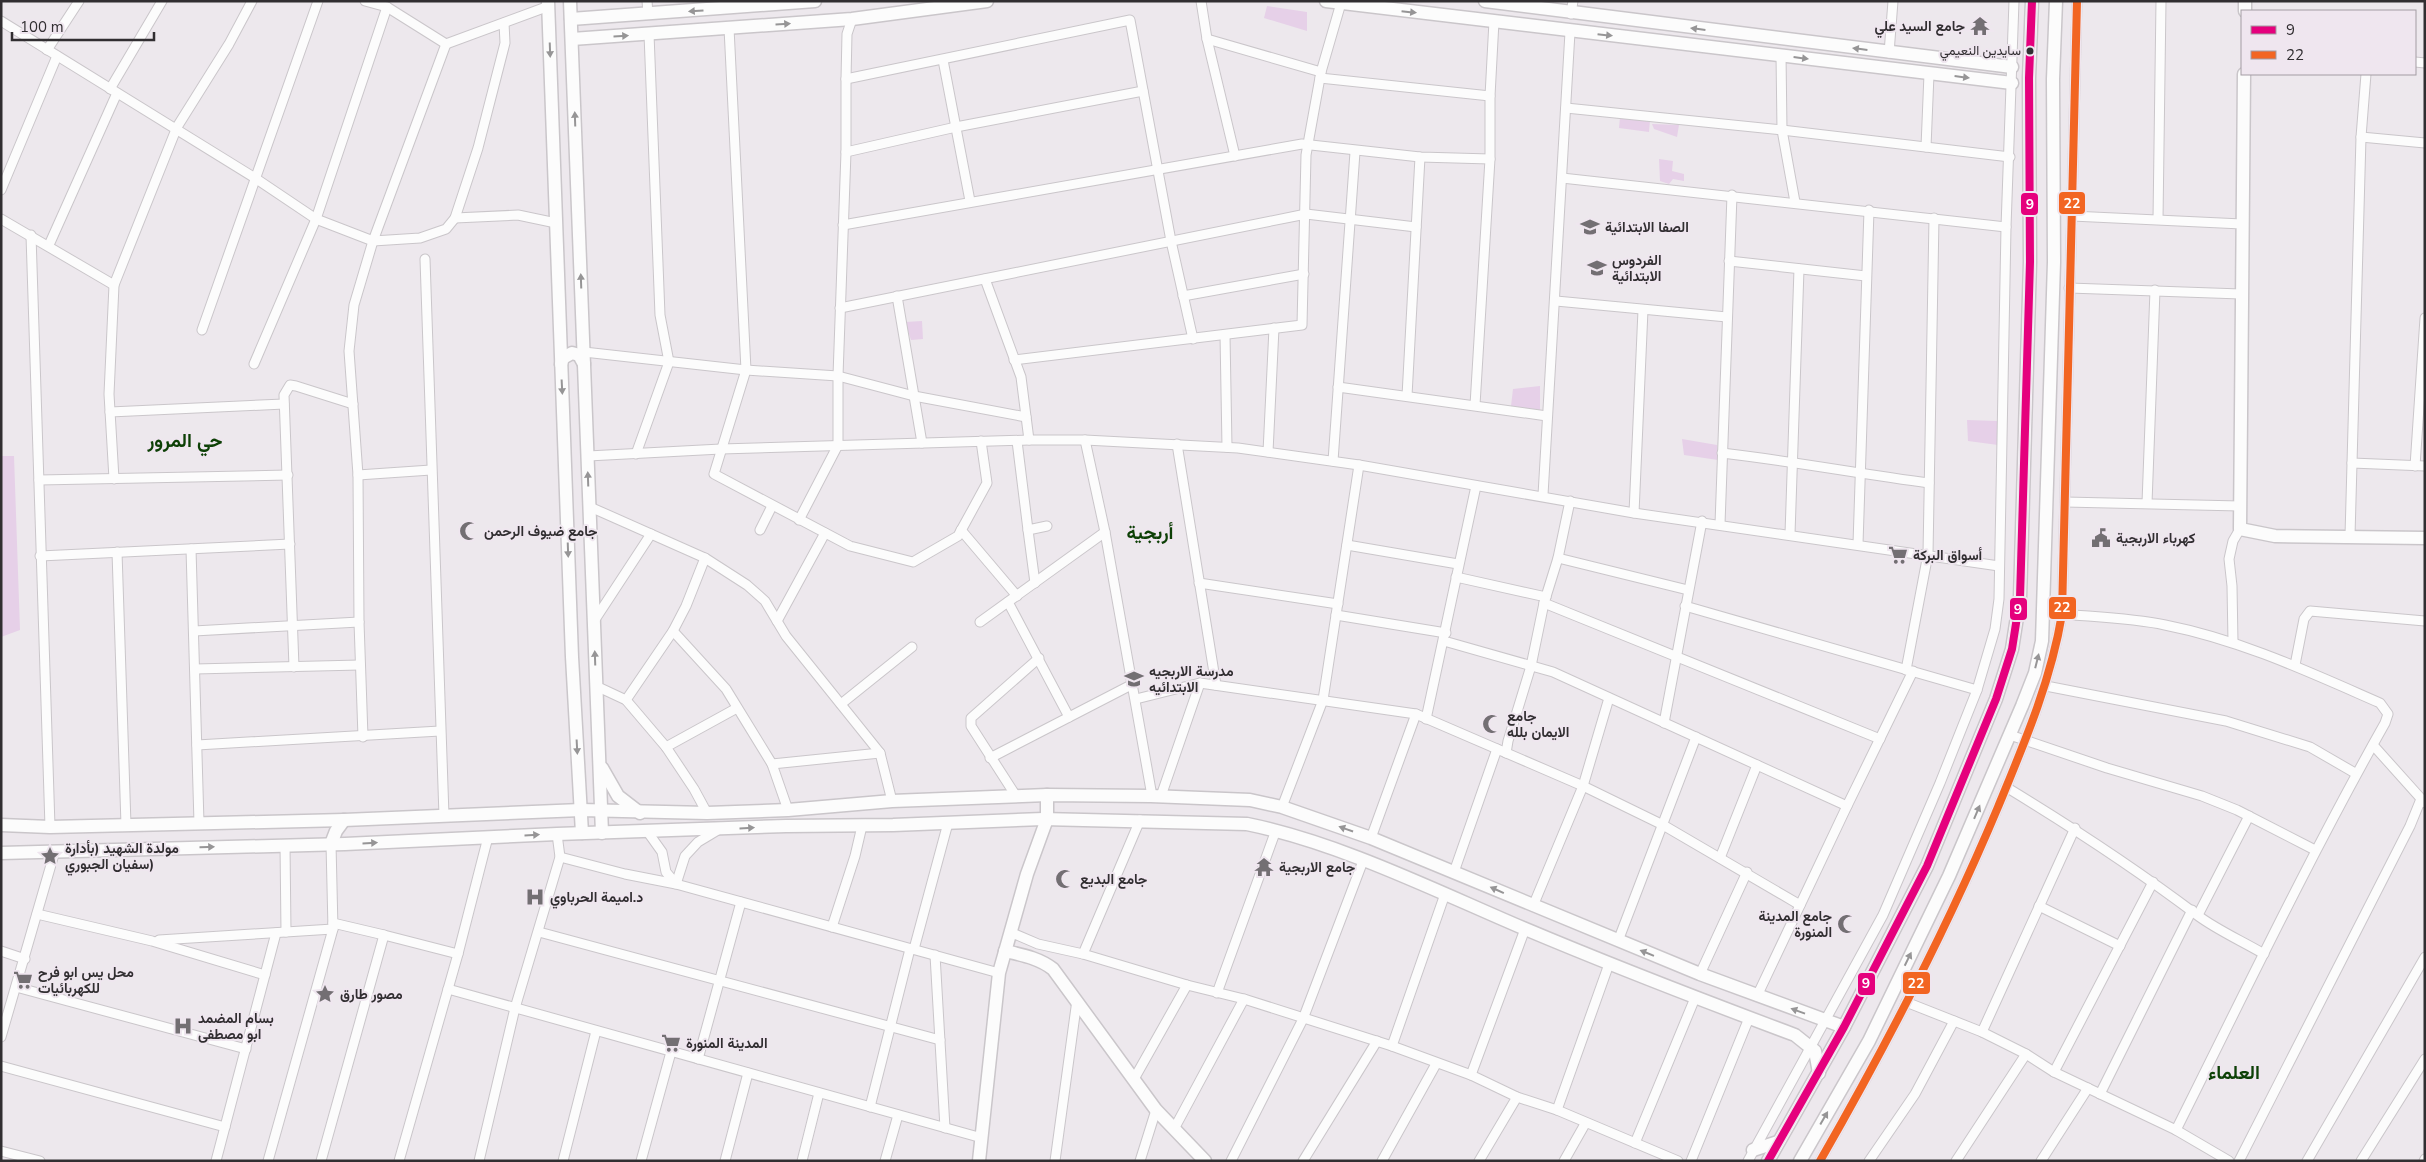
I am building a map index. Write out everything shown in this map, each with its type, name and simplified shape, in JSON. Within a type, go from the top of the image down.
[{"type":"main road","points":[[570,1],[602,832]]},
{"type":"main road","points":[[571,19],[815,1]]},
{"type":"main road","points":[[572,39],[852,19],[987,1]]},
{"type":"main road","points":[[1326,1],[1365,4],[1570,32],[2012,83]]},
{"type":"main road","points":[[1485,1],[1572,7],[1736,33],[2012,67]]},
{"type":"main road","points":[[1768,1161],[1844,1027],[1927,866],[1984,730],[2012,648],[2020,598],[2030,262],[2029,78],[2032,1]]},
{"type":"main road","points":[[1800,1161],[1869,1041],[1949,876],[2035,673],[2042,641],[2049,427],[2054,262],[2053,79],[2056,1]]},
{"type":"main road","points":[[548,3],[561,364],[582,833]]},
{"type":"main road","points":[[1736,33],[1736,50]]},
{"type":"main road","points":[[2244,75],[2240,529],[2275,536],[2425,538]]},
{"type":"main road","points":[[559,315],[562,321],[572,325],[578,322],[582,313]]},
{"type":"main road","points":[[561,364],[563,358],[572,353],[584,358]]},
{"type":"main road","points":[[576,720],[597,719]]},
{"type":"main road","points":[[599,759],[606,776],[618,796],[640,813]]},
{"type":"main road","points":[[537,812],[559,807],[572,798],[579,771]]},
{"type":"main road","points":[[1,825],[50,827],[344,820],[581,810],[640,813],[707,813],[788,810],[892,801],[1047,795],[1156,796],[1250,800],[1282,807],[1371,838],[1700,974],[1844,1027]]},
{"type":"main road","points":[[979,1161],[999,973],[1027,874],[1047,820],[1047,795]]},
{"type":"main road","points":[[331,844],[336,831],[344,820]]},
{"type":"main road","points":[[1,853],[331,844],[786,826],[862,826],[1047,820],[1140,820],[1247,824],[1276,830],[1363,861],[1609,964],[1795,1036],[1811,1047],[1818,1061],[1818,1073]]},
{"type":"main road","points":[[1005,951],[1045,962],[1053,969],[1156,1110],[1205,1161]]},
{"type":"main road","points":[[1765,1024],[1773,1002]]},
{"type":"main road","points":[[1750,1156],[1778,1142]]},
{"type":"street","points":[[47,50],[79,1]]},
{"type":"street","points":[[49,245],[113,91],[162,1]]},
{"type":"street","points":[[114,479],[110,412],[114,285],[176,130],[229,44],[252,1]]},
{"type":"street","points":[[202,330],[318,1]]},
{"type":"street","points":[[365,1],[386,7],[446,44]]},
{"type":"street","points":[[646,1],[648,14]]},
{"type":"street","points":[[1201,1],[1207,39],[1235,156]]},
{"type":"street","points":[[1889,53],[1893,1]]},
{"type":"street","points":[[1750,1156],[1883,915],[1940,783],[1977,690],[1996,629],[2000,566],[2006,227],[2010,157],[2014,1]]},
{"type":"street","points":[[1820,1161],[1947,924],[2025,740],[2046,686],[2057,647],[2062,614],[2077,1]]},
{"type":"street","points":[[2158,219],[2161,1]]},
{"type":"street","points":[[363,737],[359,622],[358,475],[349,351],[354,305],[373,241],[446,44],[504,23],[548,3]]},
{"type":"street","points":[[1014,360],[1302,325],[1306,155],[1320,75],[1341,3]]},
{"type":"street","points":[[254,364],[316,219],[386,7]]},
{"type":"street","points":[[799,520],[838,445],[838,376],[846,152],[847,34],[852,19]]},
{"type":"street","points":[[846,79],[1130,20],[1171,242],[1193,339]]},
{"type":"street","points":[[1,21],[255,178],[316,219],[373,241],[420,238],[446,229],[455,218],[478,148],[505,43],[504,23]]},
{"type":"street","points":[[1475,405],[1490,159],[1490,96],[1494,21]]},
{"type":"street","points":[[729,28],[746,370],[714,474],[850,546],[913,562],[958,536],[987,483],[981,441]]},
{"type":"street","points":[[1543,495],[1556,300],[1570,32]]},
{"type":"street","points":[[636,454],[669,362],[660,315],[649,34]]},
{"type":"street","points":[[1207,39],[1320,75],[1490,96]]},
{"type":"street","points":[[1781,55],[1782,130],[1795,202]]},
{"type":"street","points":[[1,190],[57,56]]},
{"type":"street","points":[[943,60],[970,201]]},
{"type":"street","points":[[1926,147],[1929,74]]},
{"type":"street","points":[[2350,536],[2361,137],[2366,75]]},
{"type":"street","points":[[846,152],[956,127],[1143,91]]},
{"type":"street","points":[[1566,108],[1782,130],[2010,157]]},
{"type":"street","points":[[2361,137],[2425,143]]},
{"type":"street","points":[[843,225],[970,201],[1308,145],[1355,152],[1420,158],[1490,159]]},
{"type":"street","points":[[1333,461],[1355,152]]},
{"type":"street","points":[[1407,396],[1420,158]]},
{"type":"street","points":[[1562,178],[1869,210],[2006,227]]},
{"type":"street","points":[[1720,524],[1726,317],[1732,195]]},
{"type":"street","points":[[1858,544],[1869,210]]},
{"type":"street","points":[[840,308],[1306,214],[1416,227]]},
{"type":"street","points":[[455,218],[518,215],[556,223]]},
{"type":"street","points":[[2072,216],[2242,224]]},
{"type":"street","points":[[1757,996],[1880,739],[1910,670],[1928,554],[1934,218]]},
{"type":"street","points":[[1,219],[49,245],[114,285]]},
{"type":"street","points":[[31,235],[50,827]]},
{"type":"street","points":[[425,259],[444,816]]},
{"type":"street","points":[[1729,261],[1866,276]]},
{"type":"street","points":[[1790,534],[1799,269]]},
{"type":"street","points":[[1183,296],[1304,274]]},
{"type":"street","points":[[985,279],[1020,378],[1029,440]]},
{"type":"street","points":[[2069,288],[2241,294]]},
{"type":"street","points":[[2147,503],[2155,290]]},
{"type":"street","points":[[897,296],[922,443]]},
{"type":"street","points":[[1556,300],[1726,317]]},
{"type":"street","points":[[1634,512],[1643,310]]},
{"type":"street","points":[[2352,463],[2420,466],[2425,318]]},
{"type":"street","points":[[1268,452],[1274,328]]},
{"type":"street","points":[[1225,335],[1227,447]]},
{"type":"street","points":[[584,358],[669,362],[746,370],[838,376],[914,396],[1026,417]]},
{"type":"street","points":[[294,666],[284,395],[290,385],[353,404]]},
{"type":"street","points":[[1338,387],[1547,416]]},
{"type":"street","points":[[110,412],[284,404]]},
{"type":"street","points":[[2049,427],[2066,428]]},
{"type":"street","points":[[588,456],[721,449],[1029,440],[1085,440],[1227,447],[1359,465],[1634,512],[2000,566]]},
{"type":"street","points":[[1085,440],[1105,532],[1156,796]]},
{"type":"street","points":[[1017,441],[1035,583]]},
{"type":"street","points":[[1177,444],[1216,685]]},
{"type":"street","points":[[1722,454],[1792,461],[1860,474],[1929,483]]},
{"type":"street","points":[[1282,807],[1323,700],[1359,465]]},
{"type":"street","points":[[358,475],[431,470]]},
{"type":"street","points":[[39,480],[288,475]]},
{"type":"street","points":[[1426,719],[1476,486]]},
{"type":"street","points":[[1506,753],[1531,666],[1545,600],[1558,558],[1570,501]]},
{"type":"street","points":[[2065,502],[2240,506]]},
{"type":"street","points":[[760,530],[772,506]]},
{"type":"street","points":[[590,508],[704,558],[747,586],[765,601],[786,636],[880,753],[892,801]]},
{"type":"street","points":[[1664,723],[1702,521]]},
{"type":"street","points":[[1028,530],[1047,526]]},
{"type":"street","points":[[2233,642],[2233,610],[2229,560],[2233,541],[2240,529]]},
{"type":"street","points":[[961,530],[1016,596]]},
{"type":"street","points":[[980,622],[1105,532]]},
{"type":"street","points":[[594,621],[651,534]]},
{"type":"street","points":[[777,621],[825,534]]},
{"type":"street","points":[[40,556],[290,544]]},
{"type":"street","points":[[1347,545],[1458,564]]},
{"type":"street","points":[[191,549],[199,823]]},
{"type":"street","points":[[117,552],[126,825]]},
{"type":"street","points":[[626,700],[673,630],[686,606],[704,558]]},
{"type":"street","points":[[1558,558],[1688,590]]},
{"type":"street","points":[[1456,577],[1545,600],[1676,656],[1880,739]]},
{"type":"street","points":[[1199,584],[1338,604]]},
{"type":"street","points":[[1008,602],[1069,717]]},
{"type":"street","points":[[1685,606],[1977,690]]},
{"type":"street","points":[[2294,665],[2304,619],[2310,611],[2425,621]]},
{"type":"street","points":[[2062,614],[2162,624],[2233,642],[2294,665],[2380,703],[2388,714],[2385,723],[2355,773],[2315,850],[2176,1130]]},
{"type":"street","points":[[1336,615],[1445,637],[1553,672],[1847,806]]},
{"type":"street","points":[[194,631],[359,622]]},
{"type":"street","points":[[673,630],[726,689],[772,764],[788,810]]},
{"type":"street","points":[[841,704],[912,647]]},
{"type":"street","points":[[1016,796],[971,726],[971,718],[1039,658]]},
{"type":"street","points":[[194,669],[360,665]]},
{"type":"street","points":[[1136,700],[1200,683],[1416,714],[1583,786],[1663,825],[1747,872],[1800,905]]},
{"type":"street","points":[[1156,796],[1200,683]]},
{"type":"street","points":[[990,758],[1133,684]]},
{"type":"street","points":[[596,686],[626,700],[666,747],[694,789],[707,813]]},
{"type":"street","points":[[2046,686],[2226,721],[2310,747],[2355,773]]},
{"type":"street","points":[[1533,906],[1583,786],[1609,698]]},
{"type":"street","points":[[666,747],[737,708]]},
{"type":"street","points":[[1371,838],[1416,714]]},
{"type":"street","points":[[197,745],[363,737],[440,730]]},
{"type":"street","points":[[2010,735],[2107,768],[2202,796],[2249,816],[2315,850]]},
{"type":"street","points":[[1618,941],[1696,737]]},
{"type":"street","points":[[2239,1161],[2423,801],[2373,744]]},
{"type":"street","points":[[1454,872],[1497,749]]},
{"type":"street","points":[[772,764],[880,753]]},
{"type":"street","points":[[1720,858],[1757,765]]},
{"type":"street","points":[[2006,786],[2074,828],[2195,913],[2264,954]]},
{"type":"street","points":[[2100,1094],[2195,913],[2249,816]]},
{"type":"street","points":[[1083,954],[1140,820]]},
{"type":"street","points":[[870,1107],[889,1026],[948,823]]},
{"type":"street","points":[[832,926],[855,856],[862,826]]},
{"type":"street","points":[[1982,1032],[2074,828]]},
{"type":"street","points":[[676,884],[685,856],[698,842],[718,830]]},
{"type":"street","points":[[1217,993],[1276,830]]},
{"type":"street","points":[[647,831],[662,852],[666,872],[676,884]]},
{"type":"street","points":[[479,1161],[515,1008],[560,857],[557,834]]},
{"type":"street","points":[[399,1161],[458,954],[488,837]]},
{"type":"street","points":[[268,1161],[333,926],[331,844]]},
{"type":"street","points":[[285,845],[286,932]]},
{"type":"street","points":[[1,1037],[54,851]]},
{"type":"street","points":[[560,857],[625,874],[676,884],[999,973]]},
{"type":"street","points":[[1231,1161],[1303,1018],[1363,861]]},
{"type":"street","points":[[1700,974],[1747,872]]},
{"type":"street","points":[[2054,1072],[2153,882]]},
{"type":"street","points":[[1392,1046],[1445,894]]},
{"type":"street","points":[[698,1059],[718,980],[741,902]]},
{"type":"street","points":[[2039,906],[2120,946]]},
{"type":"street","points":[[37,914],[152,941],[265,975]]},
{"type":"street","points":[[152,941],[276,933],[333,926],[384,935],[458,954]]},
{"type":"street","points":[[1471,1075],[1525,929]]},
{"type":"street","points":[[539,932],[940,1040]]},
{"type":"street","points":[[1010,932],[1038,944],[1083,954],[1187,985],[1244,999],[1392,1046],[1436,1064],[1471,1075],[1517,1097],[1557,1110],[1585,1124],[1678,1161]]},
{"type":"street","points":[[216,1161],[276,933]]},
{"type":"street","points":[[321,1161],[384,935]]},
{"type":"street","points":[[1,951],[25,958]]},
{"type":"street","points":[[935,955],[945,1128]]},
{"type":"street","points":[[2307,1161],[2425,957]]},
{"type":"street","points":[[1557,1110],[1609,964]]},
{"type":"street","points":[[1134,1079],[1187,985]]},
{"type":"street","points":[[16,987],[246,1049]]},
{"type":"street","points":[[448,989],[982,1138]]},
{"type":"street","points":[[1635,1143],[1695,998]]},
{"type":"street","points":[[1174,1129],[1244,999]]},
{"type":"street","points":[[1054,1161],[1077,1000]]},
{"type":"street","points":[[1906,1002],[1982,1032],[2026,1054],[2054,1072],[2176,1130],[2229,1161]]},
{"type":"street","points":[[1691,1161],[1749,1018]]},
{"type":"street","points":[[1869,1161],[1915,1094],[1954,1021]]},
{"type":"street","points":[[562,1161],[596,1031]]},
{"type":"street","points":[[1303,1161],[1377,1041]]},
{"type":"street","points":[[641,1161],[671,1052]]},
{"type":"street","points":[[1956,1161],[2026,1054]]},
{"type":"street","points":[[2361,1161],[2425,1059]]},
{"type":"street","points":[[1382,1161],[1436,1064]]},
{"type":"street","points":[[1,1066],[225,1127]]},
{"type":"street","points":[[725,1161],[748,1073]]},
{"type":"street","points":[[2041,1161],[2088,1088]]},
{"type":"street","points":[[802,1161],[819,1093]]},
{"type":"street","points":[[1478,1161],[1517,1097]]},
{"type":"street","points":[[1140,1161],[1156,1110]]},
{"type":"street","points":[[885,1161],[898,1115]]},
{"type":"street","points":[[1564,1161],[1585,1124]]},
{"type":"street","points":[[1,1151],[40,1161]]},
{"type":"shaded area","points":[[1267,6],[1307,12],[1307,31],[1264,18]]},
{"type":"shaded area","points":[[1620,117],[1650,120],[1649,132],[1619,128]]},
{"type":"shaded area","points":[[1652,124],[1679,125],[1677,137],[1654,129]]},
{"type":"shaded area","points":[[1659,159],[1673,161],[1672,171],[1684,174],[1684,181],[1673,179],[1669,184],[1660,181]]},
{"type":"shaded area","points":[[922,321],[923,339],[911,340],[905,322]]},
{"type":"shaded area","points":[[1540,386],[1540,410],[1511,406],[1513,389]]},
{"type":"shaded area","points":[[1967,420],[1997,421],[1998,445],[1968,441]]},
{"type":"shaded area","points":[[1682,439],[1717,445],[1718,460],[1684,455]]},
{"type":"shaded area","points":[[1,456],[14,456],[20,630],[1,637]]},
{"type":"transit line","name":"9","points":[[1768,1161],[1844,1027],[1927,866],[1996,699],[2012,649],[2020,598],[2030,262],[2029,78],[2032,1]]},
{"type":"transit line","name":"22","points":[[1820,1161],[1892,1031],[1958,898],[2027,736],[2044,688],[2057,639],[2062,614],[2077,1]]},
{"type":"place","name":"جامع السيد علي","points":[[1980,26]]},
{"type":"place","name":"سايدين النعيمي","points":[[2030,51]]},
{"type":"place","name":"الصفا الابتدائية","points":[[1590,227]]},
{"type":"place","name":"الفردوس الابتدائية","points":[[1597,268]]},
{"type":"place","name":"جامع ضيوف الرحمن","points":[[469,531]]},
{"type":"place","name":"كهرباء الاربجية","points":[[2101,538]]},
{"type":"place","name":"أسواق البركة","points":[[1898,555]]},
{"type":"place","name":"مدرسة الاربجيه الابتدائيه","points":[[1134,679]]},
{"type":"place","name":"جامع الايمان بلله","points":[[1492,724]]},
{"type":"place","name":"مولدة الشهيد (بأدارة سفيان الجبوري)","points":[[50,856]]},
{"type":"place","name":"جامع الاربجية","points":[[1264,867]]},
{"type":"place","name":"جامع البديع","points":[[1065,879]]},
{"type":"place","name":"د.اميمة الحرباوي","points":[[535,897]]},
{"type":"place","name":"جامع المدينة المنورة","points":[[1847,924]]},
{"type":"place","name":"محل يس ابو فرح للكهربائيات","points":[[23,980]]},
{"type":"place","name":"مصور طارق","points":[[325,994]]},
{"type":"place","name":"بسام المضمد ابو مصطفى","points":[[183,1026]]},
{"type":"place","name":"المدينة المنورة","points":[[671,1043]]},
{"type":"district","name":"حي المرور","points":[[185,441]]},
{"type":"district","name":"أربجية","points":[[1150,533]]},
{"type":"district","name":"العلماء","points":[[2234,1073]]}]
